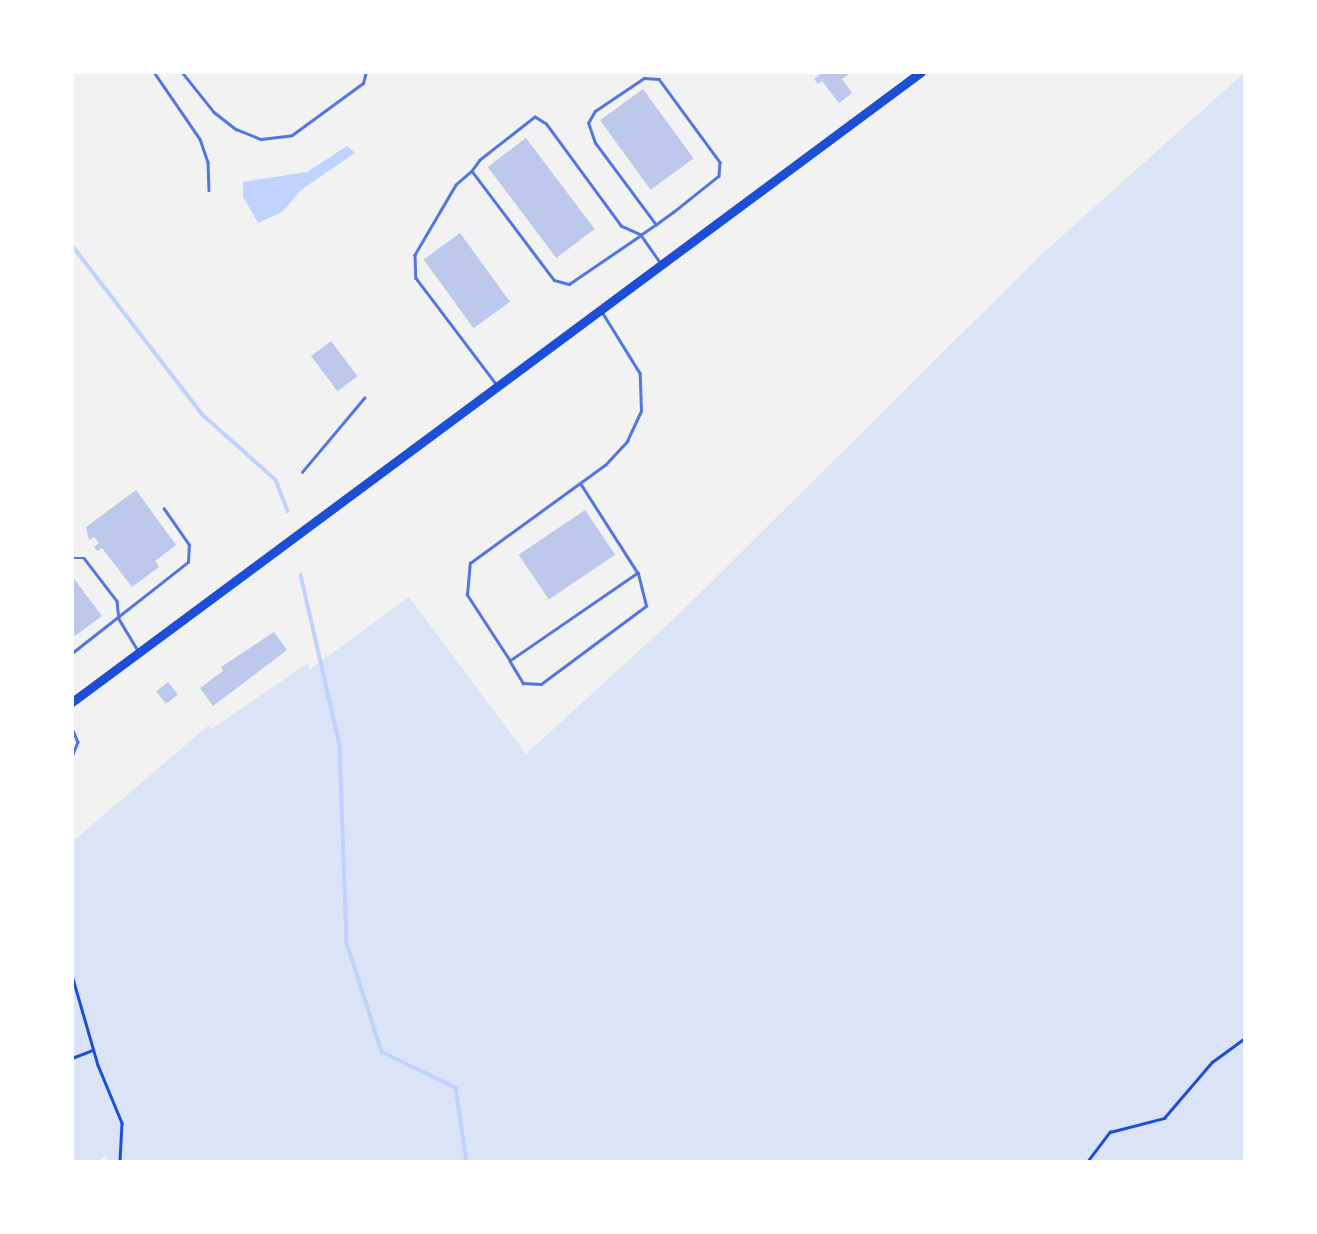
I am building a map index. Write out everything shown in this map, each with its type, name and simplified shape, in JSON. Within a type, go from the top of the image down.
[{"type":"main road","points":[[72,702],[921,72]]},
{"type":"lane","points":[[153,72],[200,139],[208,162],[209,190]]},
{"type":"lane","points":[[182,72],[214,112],[236,129],[261,139],[292,135],[363,83],[366,72]]},
{"type":"lane","points":[[472,171],[554,280],[569,284],[656,225],[719,176],[720,162],[659,79],[644,78],[596,111],[588,122],[595,143],[656,225]]},
{"type":"lane","points":[[499,387],[415,278],[415,255],[456,185],[535,117],[546,124],[621,226],[641,235],[662,265]]},
{"type":"lane","points":[[581,484],[638,573],[646,606],[541,684],[523,683],[467,595],[470,563],[581,484],[627,441],[641,411],[644,393],[626,348],[601,311]]},
{"type":"lane","points":[[302,472],[364,398]]},
{"type":"lane","points":[[72,653],[119,619],[188,562],[189,545],[164,509]]},
{"type":"lane","points":[[72,558],[85,558],[117,601],[119,619],[139,652]]},
{"type":"lane","points":[[510,661],[638,573]]},
{"type":"lane","points":[[72,728],[78,742],[72,757]]},
{"type":"path","points":[[72,975],[93,1050],[122,1124],[120,1162]]},
{"type":"path","points":[[1087,1162],[1110,1132],[1164,1118],[1212,1062],[1245,1038]]},
{"type":"path","points":[[72,1058],[93,1050]]},
{"type":"shaded area","points":[[1245,72],[1245,1162],[108,1162],[106,1155],[98,1162],[72,1162],[72,842],[209,725],[211,729],[308,663],[309,670],[409,597],[526,754],[678,615],[1042,254]]},
{"type":"water","points":[[347,146],[355,153],[301,190],[282,212],[258,223],[243,197],[243,182],[307,172]]},
{"type":"building","points":[[823,72],[852,72],[842,79],[852,93],[839,103],[822,81],[818,84],[814,79]]},
{"type":"building","points":[[643,89],[694,159],[651,190],[600,120]]},
{"type":"building","points":[[526,138],[595,229],[556,258],[488,167]]},
{"type":"building","points":[[460,233],[510,302],[474,328],[424,259]]},
{"type":"building","points":[[331,341],[357,376],[338,391],[311,356]]},
{"type":"building","points":[[136,490],[176,545],[155,561],[159,567],[132,587],[102,548],[97,551],[94,547],[99,543],[94,537],[89,540],[86,527]]},
{"type":"building","points":[[585,510],[615,555],[549,600],[519,555]]},
{"type":"building","points":[[72,576],[102,616],[72,638]]},
{"type":"building","points":[[274,632],[287,650],[213,706],[200,688],[223,671],[221,667]]},
{"type":"building","points":[[168,682],[178,695],[166,704],[156,691]]},
{"type":"waterway","points":[[72,245],[202,414],[276,480],[288,511]]},
{"type":"waterway","points":[[301,575],[340,745],[347,943],[382,1052],[456,1088],[467,1162]]}]
